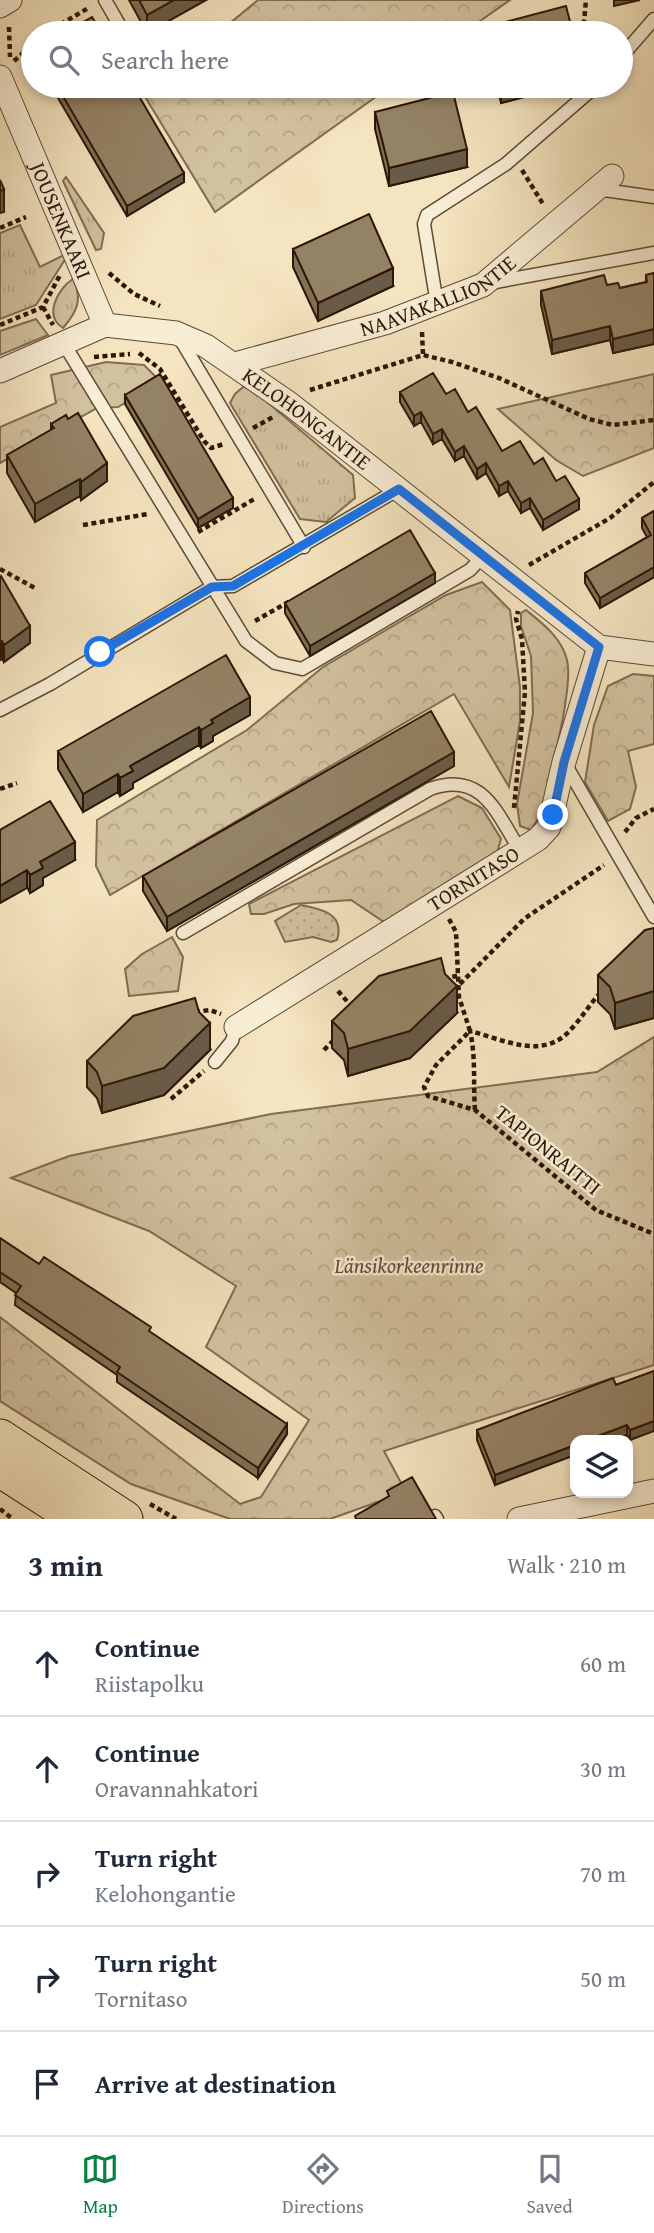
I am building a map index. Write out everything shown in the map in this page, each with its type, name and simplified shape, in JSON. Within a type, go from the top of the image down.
[{"type":"main road","points":[[0,1438],[71,1509]]},
{"type":"main road","points":[[0,1468],[71,1509],[124,1519]]},
{"type":"street","name":"JOUSENKAARI","points":[[5,71],[105,325]]},
{"type":"street","name":"NAAVAKALLIONTIE","points":[[236,364],[385,323],[483,285],[605,182]]},
{"type":"street","name":"KELOHONGANTIE","points":[[105,325],[176,333],[295,398],[399,489],[599,647]]},
{"type":"street","points":[[0,371],[69,352],[105,325]]},
{"type":"street","points":[[599,647],[654,654]]},
{"type":"street","name":"TORNITASO","points":[[236,1027],[441,902],[516,844],[549,827],[564,762],[599,647]]},
{"type":"street","points":[[519,1519],[654,1491]]},
{"type":"lane","points":[[99,3],[114,21]]},
{"type":"lane","points":[[633,43],[654,19]]},
{"type":"lane","points":[[437,304],[424,224],[427,215],[514,158],[582,98]]},
{"type":"lane","points":[[605,182],[654,197]]},
{"type":"lane","points":[[483,285],[654,253]]},
{"type":"lane","points":[[176,333],[304,547]]},
{"type":"lane","points":[[69,352],[246,641],[275,663],[302,669],[470,570],[483,556]]},
{"type":"lane","points":[[0,710],[50,684],[212,587],[233,586],[304,547],[399,489]]},
{"type":"lane","points":[[564,762],[654,916]]},
{"type":"lane","points":[[183,933],[430,789],[444,784],[472,786],[484,795],[516,844]]},
{"type":"lane","points":[[215,1062],[232,1041],[236,1027]]},
{"type":"path","points":[[584,21],[586,0]]},
{"type":"path","points":[[4,3],[8,19],[5,71]]},
{"type":"path","points":[[67,21],[99,3]]},
{"type":"path","points":[[5,71],[21,56]]},
{"type":"path","points":[[514,158],[539,198]]},
{"type":"path","points":[[0,228],[26,217]]},
{"type":"path","points":[[0,325],[43,307],[65,268],[93,256],[134,294],[167,309]]},
{"type":"path","points":[[69,352],[138,353],[149,359],[160,369],[211,448],[224,444],[282,412],[295,398],[423,355],[499,378],[589,419],[613,425],[654,420]]},
{"type":"path","points":[[224,444],[230,455]]},
{"type":"path","points":[[522,568],[610,518],[654,482]]},
{"type":"path","points":[[185,540],[257,498],[250,487]]},
{"type":"path","points":[[83,525],[166,510]]},
{"type":"path","points":[[0,569],[35,588]]},
{"type":"path","points":[[239,630],[299,596]]},
{"type":"path","points":[[509,601],[519,609],[516,619],[522,639],[525,692],[516,844]]},
{"type":"path","points":[[0,789],[17,783]]},
{"type":"path","points":[[613,846],[636,818],[654,809]]},
{"type":"path","points":[[460,984],[524,919],[597,868],[620,859]]},
{"type":"path","points":[[441,902],[456,932],[459,997],[476,1054],[473,1077],[475,1110]]},
{"type":"path","points":[[327,972],[341,997],[360,1015]]},
{"type":"path","points":[[436,981],[460,975]]},
{"type":"path","points":[[470,1031],[532,1049],[544,1046],[572,1029],[610,983]]},
{"type":"path","points":[[188,1012],[210,1010],[228,1016],[236,1027]]},
{"type":"path","name":"TAPIONRAITTI","points":[[470,1031],[436,1065],[424,1087],[428,1096],[475,1110],[596,1210],[654,1234]]},
{"type":"path","points":[[324,1050],[342,1032]]},
{"type":"path","points":[[171,1099],[215,1062]]},
{"type":"path","points":[[0,1509],[13,1519]]},
{"type":"green space","points":[[258,0],[510,0],[480,21],[233,21]]},
{"type":"green space","points":[[146,98],[374,98],[215,212]]},
{"type":"green space","points":[[66,177],[104,233],[101,249],[96,250],[63,181]]},
{"type":"green space","points":[[20,225],[40,267],[66,254],[66,258],[36,305],[0,319],[0,233]]},
{"type":"green space","points":[[73,279],[78,293],[77,305],[63,328],[57,323],[53,310],[58,295]]},
{"type":"green space","points":[[36,319],[48,335],[0,355],[0,331]]},
{"type":"green space","points":[[106,362],[144,365],[161,382],[118,407],[97,408],[0,463],[0,427],[56,403],[51,375]]},
{"type":"green space","points":[[654,374],[654,448],[583,476],[556,460],[498,409]]},
{"type":"green space","points":[[243,387],[252,389],[353,475],[355,498],[326,522],[300,519],[230,403]]},
{"type":"green space","points":[[482,582],[510,610],[520,687],[520,721],[509,787],[454,694],[110,895],[96,866],[97,820],[247,730],[323,667],[446,595]]},
{"type":"green space","points":[[526,610],[551,632],[561,645],[567,660],[568,673],[564,711],[543,811],[531,830],[520,826],[517,804],[533,713],[531,656],[521,626],[521,613]]},
{"type":"green space","points":[[633,674],[654,676],[654,744],[628,751],[636,787],[630,809],[608,821],[585,782],[594,725],[608,686]]},
{"type":"green space","points":[[458,796],[482,808],[501,839],[496,856],[384,922],[351,900],[294,904],[264,914],[251,914],[249,904]]},
{"type":"green space","points":[[301,905],[330,914],[338,924],[337,940],[331,942],[313,937],[285,942],[275,921]]},
{"type":"green space","points":[[172,937],[183,957],[178,991],[129,996],[125,969],[142,954]]},
{"type":"green space","name":"Länsikorkeenrinne","points":[[654,1037],[654,1365],[384,1451],[406,1492],[330,1519],[230,1519],[131,1484],[0,1401],[0,1317],[240,1504],[261,1497],[309,1420],[206,1347],[236,1286],[149,1231],[11,1178],[69,1156],[271,1114],[597,1072]]},
{"type":"building","points":[[139,0],[174,0],[147,15]]},
{"type":"building","points":[[566,6],[570,21],[509,21]]},
{"type":"building","points":[[64,98],[140,98],[184,173],[127,206]]},
{"type":"building","points":[[430,98],[454,98],[467,149],[389,168],[375,112]]},
{"type":"building","points":[[369,214],[393,268],[318,303],[293,249]]},
{"type":"building","points":[[654,273],[654,329],[613,339],[610,326],[552,340],[541,291],[604,275],[607,285],[618,283],[620,288],[647,282],[646,275]]},
{"type":"building","points":[[433,373],[446,394],[455,389],[468,412],[476,407],[502,451],[520,441],[534,464],[543,458],[556,481],[565,476],[579,499],[543,520],[530,498],[521,503],[508,481],[499,486],[486,463],[477,469],[464,446],[455,452],[442,429],[433,434],[421,412],[414,416],[400,392]]},
{"type":"building","points":[[160,374],[233,498],[198,519],[125,395]]},
{"type":"building","points":[[78,413],[107,463],[81,482],[80,479],[35,504],[7,455],[54,428],[51,424],[66,415],[68,419]]},
{"type":"building","points":[[654,511],[654,567],[600,598],[585,573],[651,535],[642,518]]},
{"type":"building","points":[[410,530],[435,573],[310,646],[285,603]]},
{"type":"building","points":[[1,576],[30,626],[4,645],[0,642]]},
{"type":"building","points":[[226,655],[250,697],[211,720],[213,723],[201,730],[199,727],[130,766],[133,771],[120,778],[118,774],[83,794],[58,751]]},
{"type":"building","points":[[431,711],[454,752],[167,917],[143,876]]},
{"type":"building","points":[[50,801],[75,842],[40,862],[43,868],[30,875],[27,870],[0,886],[0,830]]},
{"type":"building","points":[[654,928],[654,991],[615,1003],[610,987],[598,975],[645,930]]},
{"type":"building","points":[[441,958],[445,974],[457,986],[410,1031],[348,1049],[344,1033],[332,1021],[379,976]]},
{"type":"building","points":[[195,998],[199,1012],[210,1023],[164,1068],[102,1086],[97,1072],[87,1061],[133,1016]]},
{"type":"building","points":[[0,1238],[39,1264],[44,1257],[151,1327],[149,1331],[287,1424],[258,1468],[117,1372],[120,1367],[15,1295],[21,1286],[0,1272]]},
{"type":"building","points":[[654,1371],[654,1421],[630,1430],[627,1425],[600,1435],[570,1435],[570,1447],[495,1475],[477,1430],[613,1378],[616,1385]]},
{"type":"building","points":[[412,1477],[436,1519],[356,1519],[355,1516],[389,1496],[387,1491]]},
{"type":"route","points":[[100,652],[212,587],[233,586],[291,555],[399,489],[599,647],[564,762],[553,815]]}]
